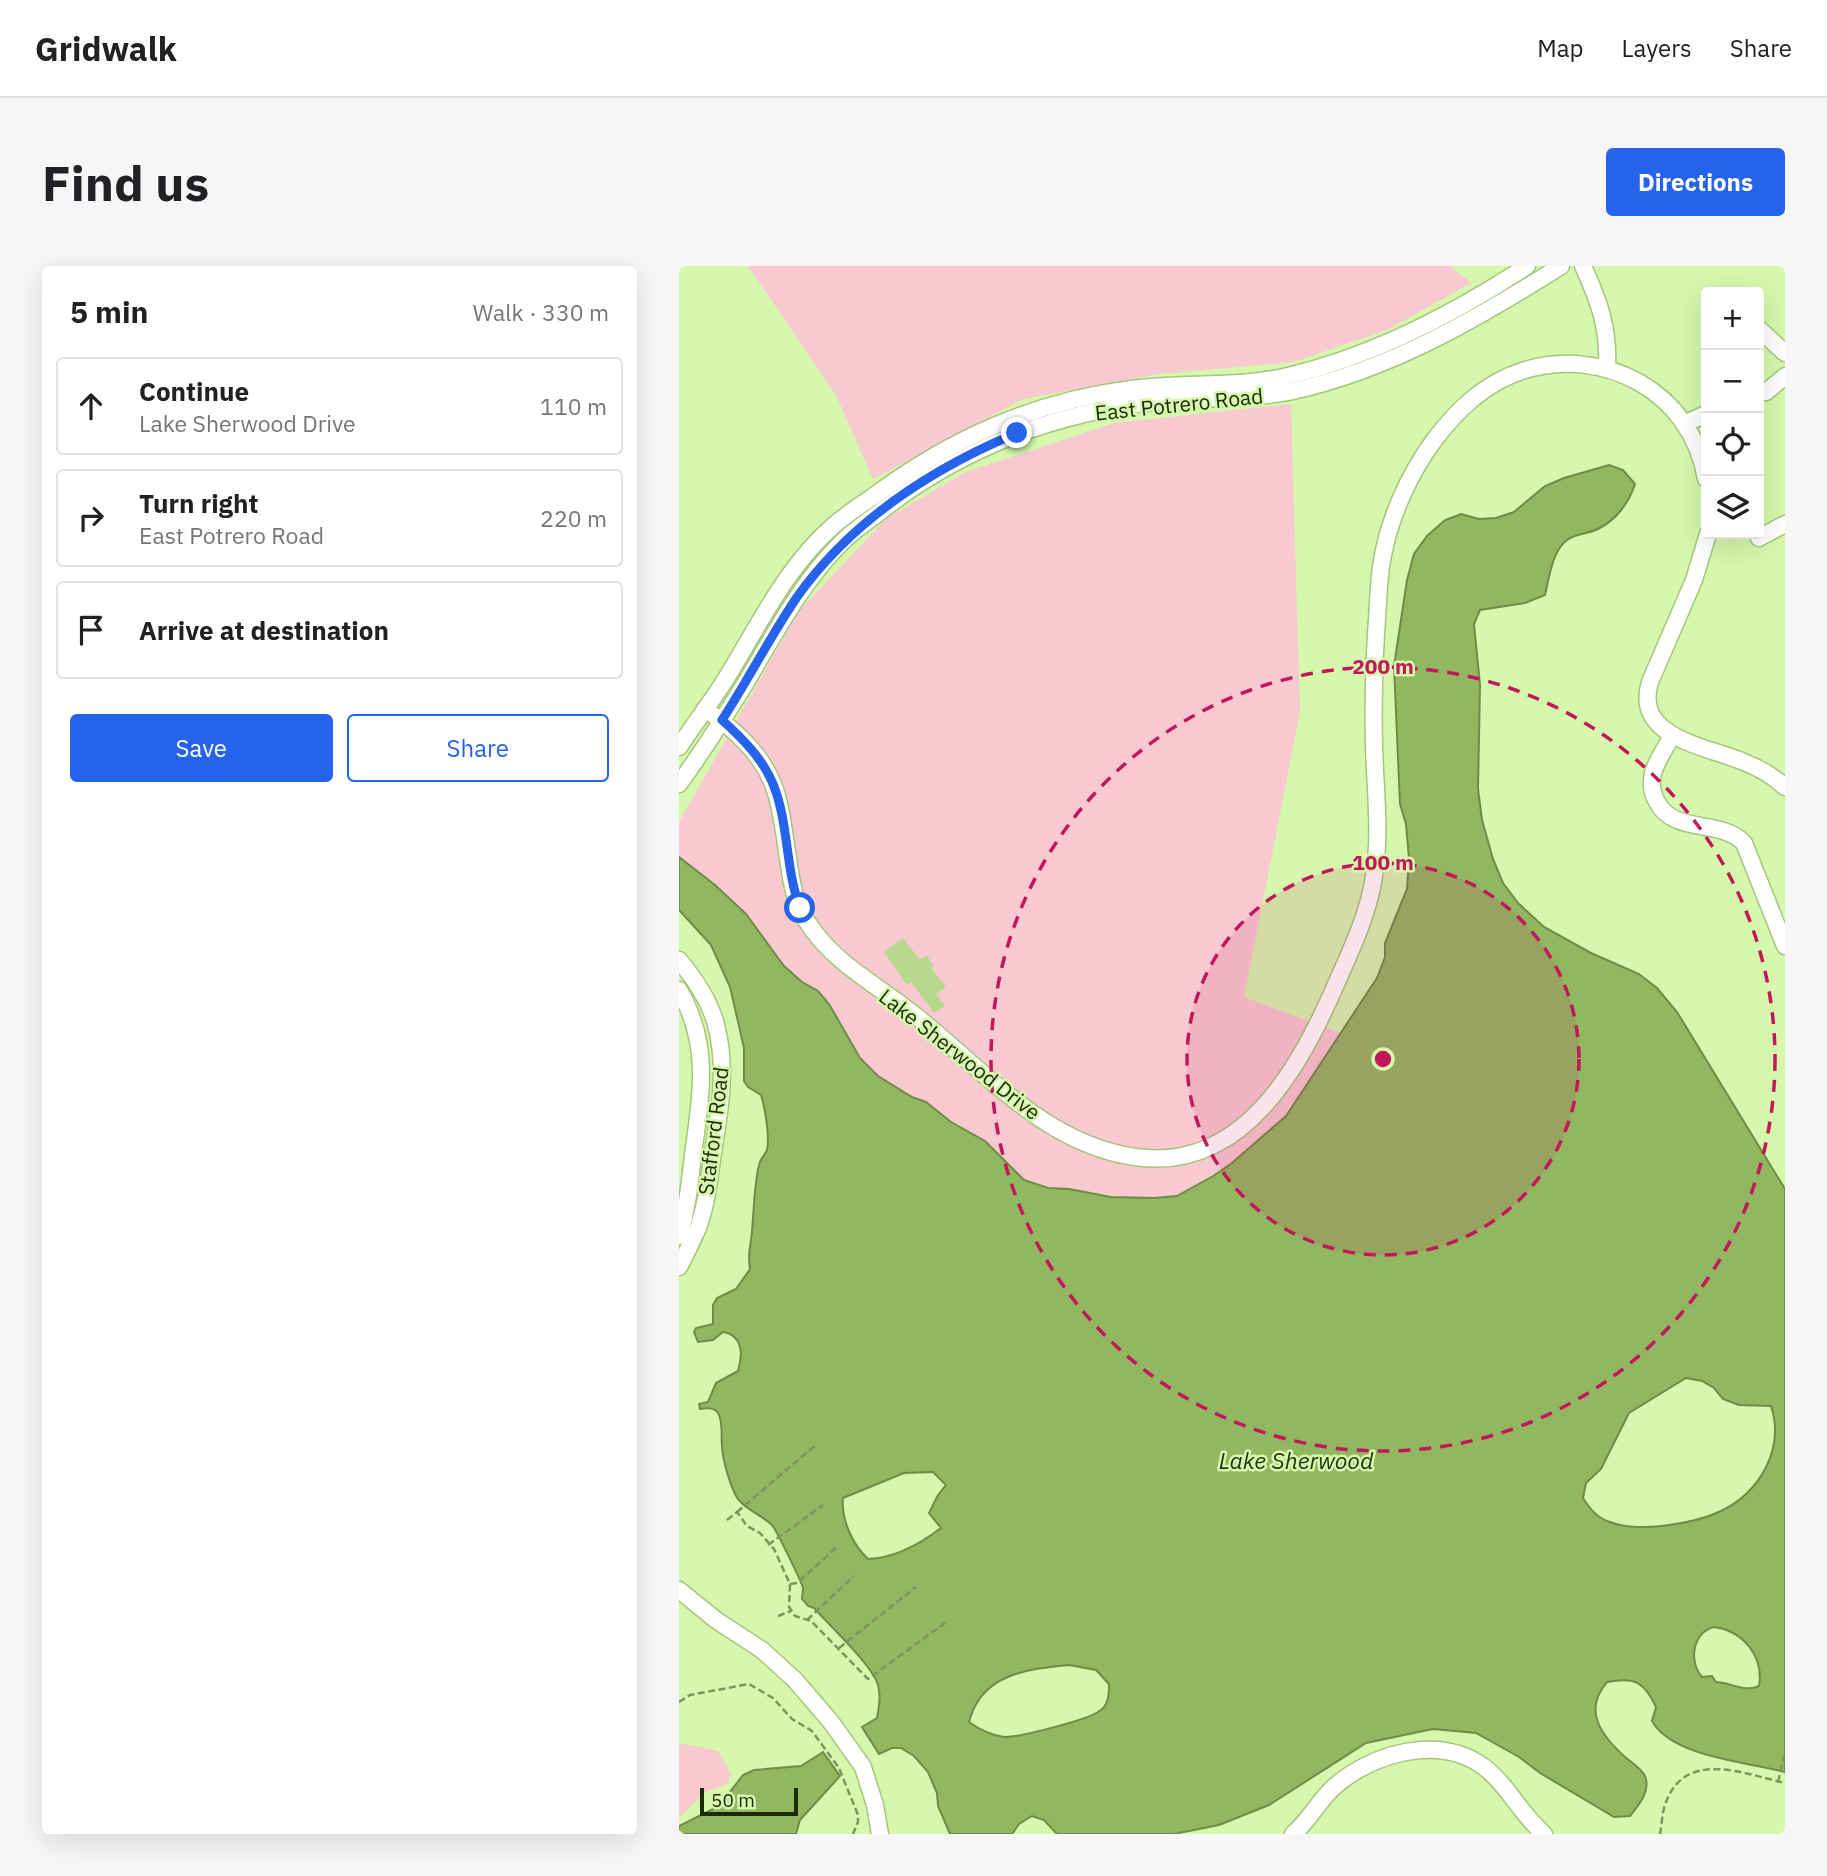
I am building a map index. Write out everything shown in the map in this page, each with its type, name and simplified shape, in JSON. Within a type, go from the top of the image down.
[{"type":"street","name":"East Potrero Road","points":[[679,747],[783,585],[832,527],[929,458],[972,434],[1016,416],[1080,398],[1152,387],[1287,377],[1364,354],[1430,322],[1527,266]]},
{"type":"street","name":"East Potrero Road","points":[[679,783],[820,568],[843,541],[936,471],[1017,433],[1054,421],[1109,408],[1165,401],[1226,400],[1267,395],[1315,385],[1359,371],[1403,355],[1474,320],[1561,266]]},
{"type":"street","points":[[1583,266],[1606,327],[1607,367]]},
{"type":"street","points":[[1764,334],[1785,353]]},
{"type":"street","name":"Lake Sherwood Drive","points":[[705,709],[741,737],[773,783],[790,873],[800,908],[807,922],[846,966],[907,1008],[1010,1097],[1083,1143],[1121,1155],[1147,1159],[1182,1156],[1203,1150],[1230,1135],[1259,1114],[1283,1084],[1328,1003],[1363,920],[1374,876],[1376,848],[1374,699],[1380,570],[1388,533],[1417,466],[1430,446],[1460,409],[1488,386],[1524,370],[1559,364],[1607,367],[1652,390],[1701,437]]},
{"type":"street","points":[[1764,394],[1785,376]]},
{"type":"street","points":[[1685,424],[1701,416]]},
{"type":"street","points":[[1764,535],[1785,524]]},
{"type":"street","points":[[1706,539],[1694,580],[1646,694],[1648,709],[1654,719],[1672,736],[1744,762],[1767,773],[1785,787]]},
{"type":"street","points":[[1672,736],[1652,772],[1652,792],[1659,806],[1675,820],[1727,830],[1744,843],[1785,946]]},
{"type":"street","name":"Stafford Road","points":[[679,960],[702,993],[716,1023],[722,1069],[718,1121],[706,1200],[698,1227],[679,1267]]},
{"type":"street","name":"Stafford Road","points":[[679,990],[694,1021],[702,1067],[688,1198],[679,1236]]},
{"type":"street","points":[[679,1590],[716,1620],[762,1650],[795,1680],[831,1722],[863,1767],[875,1805],[880,1834]]},
{"type":"street","points":[[1293,1834],[1325,1797],[1350,1775],[1383,1759],[1422,1750],[1451,1752],[1465,1756],[1484,1767],[1517,1802],[1532,1825],[1544,1834]]},
{"type":"path","points":[[727,1520],[817,1444]]},
{"type":"path","points":[[768,1545],[823,1505]]},
{"type":"path","points":[[737,1512],[747,1526],[759,1533],[773,1549],[790,1584],[789,1607],[795,1616],[807,1620],[839,1648],[868,1679],[945,1623]]},
{"type":"path","points":[[790,1584],[797,1583],[836,1548]]},
{"type":"path","points":[[807,1620],[854,1576]]},
{"type":"path","points":[[839,1648],[916,1587]]},
{"type":"path","points":[[778,1616],[792,1611]]},
{"type":"path","points":[[679,1702],[690,1695],[749,1684],[773,1699],[792,1718],[812,1731],[839,1768],[858,1815],[853,1834]]},
{"type":"path","points":[[1778,1782],[1785,1753]]},
{"type":"path","points":[[1660,1834],[1665,1802],[1679,1780],[1691,1772],[1725,1769],[1785,1783]]},
{"type":"shaded area","points":[[748,266],[1450,266],[1471,283],[1387,330],[1294,362],[1159,374],[1023,399],[873,479],[836,395]]},
{"type":"shaded area","points":[[1291,404],[1300,712],[1244,997],[1341,1033],[1286,1116],[1232,1163],[1176,1196],[1132,1198],[1048,1188],[1024,1180],[985,1141],[951,1122],[926,1102],[912,1097],[878,1076],[860,1058],[829,1004],[818,991],[802,982],[784,966],[769,944],[715,885],[679,857],[679,822],[798,612],[886,519],[963,473],[1114,423]]},
{"type":"shaded area","points":[[679,1745],[718,1751],[731,1774],[727,1784],[704,1793],[679,1818]]},
{"type":"water","name":"Lake Sherwood","points":[[1609,465],[1623,470],[1635,484],[1629,498],[1611,521],[1594,531],[1571,538],[1562,545],[1552,566],[1545,595],[1525,603],[1480,610],[1474,624],[1480,685],[1478,789],[1482,820],[1503,883],[1518,903],[1544,927],[1591,953],[1639,974],[1657,988],[1677,1012],[1785,1189],[1785,1772],[1712,1756],[1676,1743],[1652,1721],[1656,1707],[1647,1691],[1637,1683],[1624,1680],[1607,1682],[1596,1703],[1596,1713],[1598,1722],[1609,1740],[1645,1776],[1645,1792],[1630,1816],[1614,1817],[1476,1733],[1433,1729],[1366,1743],[1269,1805],[1219,1825],[1174,1834],[1057,1834],[1044,1820],[1032,1816],[1019,1824],[1012,1834],[950,1834],[928,1772],[914,1756],[901,1748],[892,1748],[879,1754],[862,1727],[877,1718],[879,1693],[874,1677],[850,1646],[802,1599],[802,1584],[772,1525],[742,1503],[735,1494],[724,1458],[718,1412],[700,1409],[699,1404],[708,1402],[716,1383],[738,1371],[740,1365],[740,1347],[730,1334],[723,1332],[713,1340],[698,1342],[694,1332],[696,1328],[713,1324],[713,1305],[717,1298],[736,1289],[750,1269],[756,1181],[760,1163],[767,1150],[768,1138],[761,1095],[744,1081],[744,1048],[730,987],[711,945],[679,910],[679,857],[746,914],[784,966],[802,982],[818,991],[829,1004],[860,1058],[878,1076],[912,1097],[926,1102],[951,1122],[985,1141],[1024,1180],[1048,1188],[1111,1197],[1177,1196],[1232,1163],[1286,1116],[1377,978],[1385,957],[1385,943],[1407,889],[1409,859],[1406,824],[1400,804],[1394,666],[1407,580],[1414,554],[1427,536],[1445,520],[1461,514],[1479,519],[1496,518],[1514,512],[1545,486]],"holes":[[[1686,1378],[1702,1381],[1714,1388],[1723,1399],[1739,1405],[1771,1406],[1775,1438],[1772,1453],[1758,1481],[1735,1503],[1721,1511],[1696,1520],[1666,1526],[1621,1525],[1598,1516],[1583,1498],[1586,1483],[1601,1469],[1629,1413]],[[933,1472],[946,1485],[929,1513],[941,1528],[906,1549],[868,1559],[849,1531],[843,1498],[904,1473]],[[1714,1627],[1724,1629],[1749,1647],[1758,1665],[1759,1686],[1743,1688],[1716,1682],[1712,1676],[1702,1677],[1694,1655],[1697,1641],[1707,1630]],[[1069,1665],[1096,1670],[1109,1684],[1106,1703],[1098,1712],[1080,1719],[1011,1737],[981,1730],[969,1722],[975,1706],[995,1684],[1008,1677],[1037,1669]]]},
{"type":"water","points":[[823,1752],[840,1776],[800,1820],[796,1834],[679,1834],[679,1826],[719,1806],[743,1775],[754,1770],[801,1766]]},
{"type":"building","points":[[903,938],[919,959],[927,956],[934,966],[931,968],[946,987],[936,994],[945,1006],[934,1013],[911,982],[907,985],[884,952]]},
{"type":"route","points":[[800,908],[794,892],[773,783],[741,737],[722,720],[797,597],[843,541],[936,471],[1017,433]]}]
